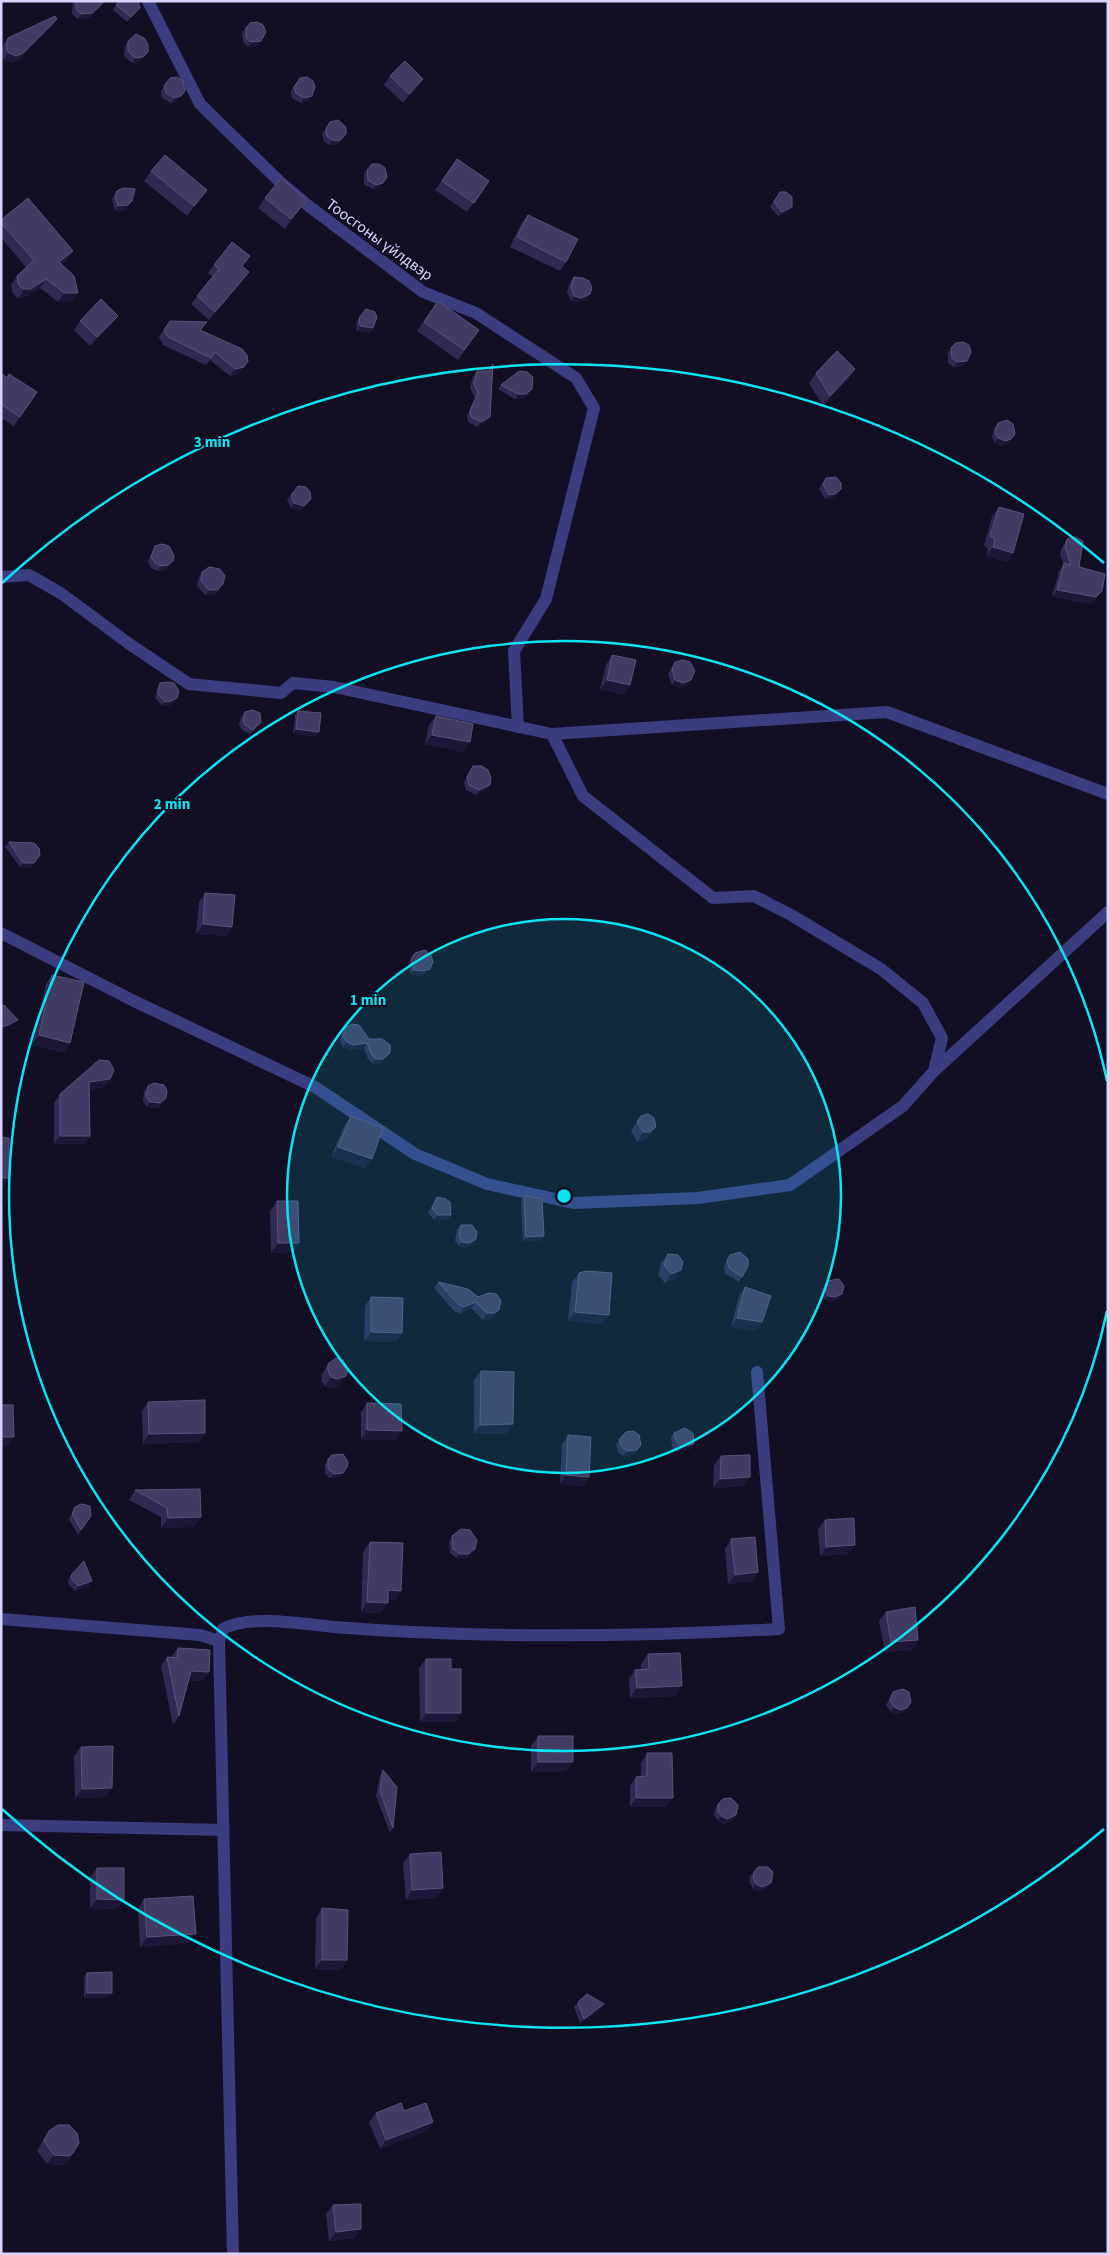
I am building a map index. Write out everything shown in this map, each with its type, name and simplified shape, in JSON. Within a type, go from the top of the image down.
[{"type":"street","name":"Тоосгоны үйлдвэр","points":[[148,1],[200,104],[279,181],[310,207],[423,292],[476,313],[576,378],[594,408],[546,599],[514,651],[518,727]]},
{"type":"street","points":[[1,577],[29,575],[62,594],[128,644],[189,684],[281,693],[293,683],[334,687],[552,734],[886,712],[1108,794]]},
{"type":"street","points":[[552,734],[583,796],[713,898],[754,896],[881,969],[923,1003],[942,1038],[934,1071]]},
{"type":"street","points":[[1,933],[134,1001],[315,1087],[415,1154],[487,1184],[574,1203],[698,1198],[790,1185],[903,1106],[934,1071],[1108,912]]},
{"type":"street","points":[[233,2254],[219,1641],[222,1629],[233,1623],[278,1622],[415,1634],[490,1636],[660,1635],[779,1629],[757,1372]]},
{"type":"street","points":[[1,1619],[200,1635],[219,1641]]},
{"type":"street","points":[[1,1825],[224,1830]]},
{"type":"building","points":[[76,1],[101,1],[103,3],[92,13],[81,14],[76,9]]},
{"type":"building","points":[[119,1],[138,1],[140,8],[131,17],[116,5]]},
{"type":"building","points":[[55,16],[57,19],[22,54],[16,56],[9,53],[6,48],[8,38]]},
{"type":"building","points":[[257,22],[263,25],[266,32],[261,41],[251,42],[246,38],[246,28],[250,23]]},
{"type":"building","points":[[136,34],[144,38],[148,44],[148,52],[143,57],[135,58],[128,51],[128,41]]},
{"type":"building","points":[[405,61],[423,79],[409,94],[390,76]]},
{"type":"building","points":[[177,77],[183,81],[185,91],[181,96],[174,98],[166,93],[164,86],[170,78]]},
{"type":"building","points":[[307,77],[313,81],[315,87],[312,96],[304,98],[296,93],[294,87],[300,78]]},
{"type":"building","points":[[338,120],[346,127],[346,134],[339,141],[332,140],[327,136],[326,129],[330,122]]},
{"type":"building","points":[[165,155],[207,190],[194,206],[151,171]]},
{"type":"building","points":[[457,159],[489,181],[474,203],[442,181]]},
{"type":"building","points":[[372,164],[379,164],[385,168],[387,177],[383,183],[376,185],[368,180],[367,170]]},
{"type":"building","points":[[281,178],[307,200],[291,219],[265,198]]},
{"type":"building","points":[[123,188],[135,189],[132,201],[128,205],[118,206],[115,195],[117,191]]},
{"type":"building","points":[[780,192],[786,192],[792,197],[792,207],[782,212],[774,202]]},
{"type":"building","points":[[28,198],[73,251],[59,262],[74,276],[78,293],[64,293],[46,279],[31,289],[24,289],[19,286],[17,276],[34,260],[1,223],[1,220]]},
{"type":"building","points":[[528,215],[578,239],[566,262],[517,237]]},
{"type":"building","points":[[232,242],[250,256],[242,266],[249,272],[215,312],[197,296],[219,269],[214,265]]},
{"type":"building","points":[[574,277],[589,281],[592,288],[590,294],[581,298],[574,296],[571,287]]},
{"type":"building","points":[[101,299],[118,316],[97,337],[80,321]]},
{"type":"building","points":[[438,301],[479,330],[464,350],[424,322]]},
{"type":"building","points":[[366,309],[375,312],[377,317],[373,328],[360,326],[359,318]]},
{"type":"building","points":[[170,321],[207,322],[200,330],[242,349],[247,355],[248,361],[244,367],[235,369],[215,352],[211,358],[168,337],[164,330]]},
{"type":"building","points":[[963,342],[969,345],[971,352],[967,361],[957,362],[952,358],[951,348],[956,343]]},
{"type":"building","points":[[837,351],[855,369],[830,396],[816,373]]},
{"type":"building","points":[[493,364],[490,417],[481,422],[471,417],[470,411],[478,393],[474,384],[477,371],[489,371]]},
{"type":"building","points":[[519,371],[527,372],[533,377],[532,389],[526,394],[518,394],[501,385]]},
{"type":"building","points":[[1,373],[7,378],[9,374],[37,392],[20,417],[1,404]]},
{"type":"building","points":[[1007,420],[1013,424],[1015,434],[1011,439],[1005,441],[998,438],[995,432],[998,423]]},
{"type":"building","points":[[836,477],[841,483],[841,489],[835,494],[829,495],[823,484],[826,478]]},
{"type":"building","points":[[298,486],[306,487],[310,492],[311,499],[304,506],[294,503],[291,495]]},
{"type":"building","points":[[999,507],[1024,514],[1013,553],[993,547],[995,539],[990,536]]},
{"type":"building","points":[[1075,537],[1083,541],[1079,567],[1105,574],[1102,591],[1096,597],[1057,590],[1064,563],[1071,565],[1065,547],[1067,539]]},
{"type":"building","points":[[162,544],[169,546],[174,556],[173,561],[168,565],[161,566],[155,563],[151,557],[155,546]]},
{"type":"building","points":[[209,567],[220,569],[225,576],[223,584],[217,590],[209,590],[201,581],[202,572]]},
{"type":"building","points":[[612,655],[636,660],[630,685],[607,680]]},
{"type":"building","points":[[683,660],[690,662],[695,671],[691,680],[683,683],[675,680],[672,669],[675,662]]},
{"type":"building","points":[[160,683],[174,683],[179,691],[177,698],[165,702],[158,694]]},
{"type":"building","points":[[252,710],[260,713],[261,722],[253,730],[245,725],[243,720],[245,712]]},
{"type":"building","points":[[298,711],[321,713],[319,732],[296,729]]},
{"type":"building","points":[[436,716],[473,724],[470,742],[432,735]]},
{"type":"building","points":[[473,766],[482,766],[488,770],[491,778],[490,785],[479,790],[469,785],[467,777]]},
{"type":"building","points":[[9,842],[34,843],[39,848],[40,855],[34,863],[23,863]]},
{"type":"building","points":[[205,893],[235,895],[232,927],[203,924]]},
{"type":"building","points":[[425,950],[431,955],[433,962],[430,969],[423,971],[414,970],[411,959],[415,953]]},
{"type":"building","points":[[52,975],[84,982],[70,1043],[39,1035]]},
{"type":"building","points":[[4,1005],[18,1020],[1,1026],[1,1006]]},
{"type":"building","points":[[352,1024],[359,1025],[369,1039],[382,1039],[390,1045],[390,1053],[383,1059],[376,1059],[372,1055],[367,1043],[353,1045],[347,1042],[343,1037],[346,1027]]},
{"type":"building","points":[[99,1060],[109,1061],[114,1070],[110,1079],[89,1082],[90,1136],[60,1136],[60,1094]]},
{"type":"building","points":[[154,1083],[164,1085],[167,1091],[166,1098],[160,1103],[150,1102],[146,1096],[148,1086]]},
{"type":"building","points":[[648,1114],[654,1118],[656,1127],[650,1132],[643,1132],[637,1122],[641,1116]]},
{"type":"building","points":[[351,1116],[383,1128],[372,1159],[338,1147]]},
{"type":"building","points":[[1,1137],[9,1138],[9,1178],[1,1178]]},
{"type":"building","points":[[524,1195],[542,1199],[544,1236],[526,1237]]},
{"type":"building","points":[[437,1197],[450,1202],[451,1215],[438,1215],[432,1208]]},
{"type":"building","points":[[277,1201],[298,1201],[299,1243],[278,1243]]},
{"type":"building","points":[[461,1225],[472,1225],[477,1232],[476,1239],[469,1243],[462,1242],[459,1236]]},
{"type":"building","points":[[740,1252],[748,1259],[748,1266],[742,1277],[729,1268],[727,1261],[730,1255]]},
{"type":"building","points":[[668,1254],[678,1255],[683,1262],[681,1270],[671,1274],[664,1265]]},
{"type":"building","points":[[586,1271],[612,1273],[609,1315],[575,1312],[579,1273]]},
{"type":"building","points":[[839,1279],[844,1286],[842,1294],[835,1297],[828,1296],[825,1290],[827,1281]]},
{"type":"building","points":[[438,1282],[468,1289],[478,1297],[489,1293],[496,1294],[501,1300],[499,1310],[494,1313],[487,1313],[476,1302],[464,1307],[459,1305]]},
{"type":"building","points":[[745,1287],[771,1296],[762,1322],[737,1318]]},
{"type":"building","points":[[371,1297],[403,1298],[402,1333],[371,1332]]},
{"type":"building","points":[[336,1358],[343,1360],[348,1369],[346,1376],[337,1379],[331,1377],[328,1371],[328,1364]]},
{"type":"building","points":[[481,1371],[514,1372],[513,1424],[480,1425]]},
{"type":"building","points":[[205,1400],[205,1433],[149,1434],[148,1402]]},
{"type":"building","points":[[367,1403],[401,1404],[402,1431],[367,1430]]},
{"type":"building","points":[[1,1405],[13,1405],[14,1437],[1,1437]]},
{"type":"building","points":[[685,1428],[693,1433],[694,1444],[681,1447],[676,1441],[674,1433]]},
{"type":"building","points":[[633,1431],[639,1435],[641,1445],[637,1450],[627,1451],[622,1447],[619,1440],[626,1432]]},
{"type":"building","points":[[568,1435],[591,1437],[589,1477],[566,1475]]},
{"type":"building","points":[[343,1454],[348,1462],[347,1467],[343,1473],[334,1474],[328,1469],[328,1459],[332,1455]]},
{"type":"building","points":[[750,1455],[750,1477],[720,1479],[721,1456]]},
{"type":"building","points":[[200,1489],[201,1517],[168,1518],[167,1508],[135,1490]]},
{"type":"building","points":[[81,1504],[90,1506],[91,1516],[81,1530],[72,1514],[75,1507]]},
{"type":"building","points":[[854,1518],[855,1545],[826,1547],[825,1520]]},
{"type":"building","points":[[461,1529],[470,1530],[477,1540],[475,1549],[468,1554],[460,1554],[453,1549],[452,1536]]},
{"type":"building","points":[[755,1537],[758,1572],[735,1575],[731,1539]]},
{"type":"building","points":[[370,1542],[403,1543],[401,1591],[388,1590],[388,1603],[367,1602]]},
{"type":"building","points":[[84,1561],[92,1581],[78,1586],[71,1578],[72,1574]]},
{"type":"building","points":[[915,1607],[918,1640],[891,1642],[886,1612]]},
{"type":"building","points":[[178,1648],[210,1650],[209,1672],[191,1671],[179,1716],[167,1657],[177,1658]]},
{"type":"building","points":[[680,1653],[682,1686],[637,1688],[635,1670],[649,1669],[648,1654]]},
{"type":"building","points":[[426,1659],[451,1659],[451,1669],[461,1669],[461,1713],[426,1713]]},
{"type":"building","points":[[903,1689],[909,1692],[911,1702],[907,1708],[900,1710],[894,1707],[890,1700],[893,1692]]},
{"type":"building","points":[[538,1736],[573,1736],[573,1762],[538,1762]]},
{"type":"building","points":[[113,1746],[112,1788],[82,1789],[81,1747]]},
{"type":"building","points":[[647,1753],[672,1753],[673,1798],[636,1798],[636,1777],[647,1776]]},
{"type":"building","points":[[383,1770],[397,1787],[393,1828],[380,1791]]},
{"type":"building","points":[[731,1798],[738,1805],[736,1815],[727,1819],[721,1816],[718,1811],[718,1804],[723,1799]]},
{"type":"building","points":[[441,1852],[443,1888],[412,1890],[410,1854]]},
{"type":"building","points":[[758,1867],[768,1867],[773,1872],[771,1883],[762,1887],[756,1884],[753,1878],[754,1872]]},
{"type":"building","points":[[97,1868],[124,1868],[124,1900],[97,1899]]},
{"type":"building","points":[[193,1896],[196,1934],[147,1937],[144,1899]]},
{"type":"building","points":[[322,1908],[348,1910],[347,1960],[322,1960]]},
{"type":"building","points":[[112,1972],[112,1993],[87,1993],[87,1973]]},
{"type":"building","points":[[587,1994],[604,2004],[584,2019],[578,2002]]},
{"type":"building","points":[[401,2103],[404,2111],[426,2103],[433,2122],[386,2140],[376,2113]]},
{"type":"building","points":[[58,2125],[69,2125],[77,2133],[79,2143],[69,2156],[54,2155],[44,2141],[49,2131]]},
{"type":"building","points":[[361,2204],[361,2229],[336,2232],[333,2205]]}]
